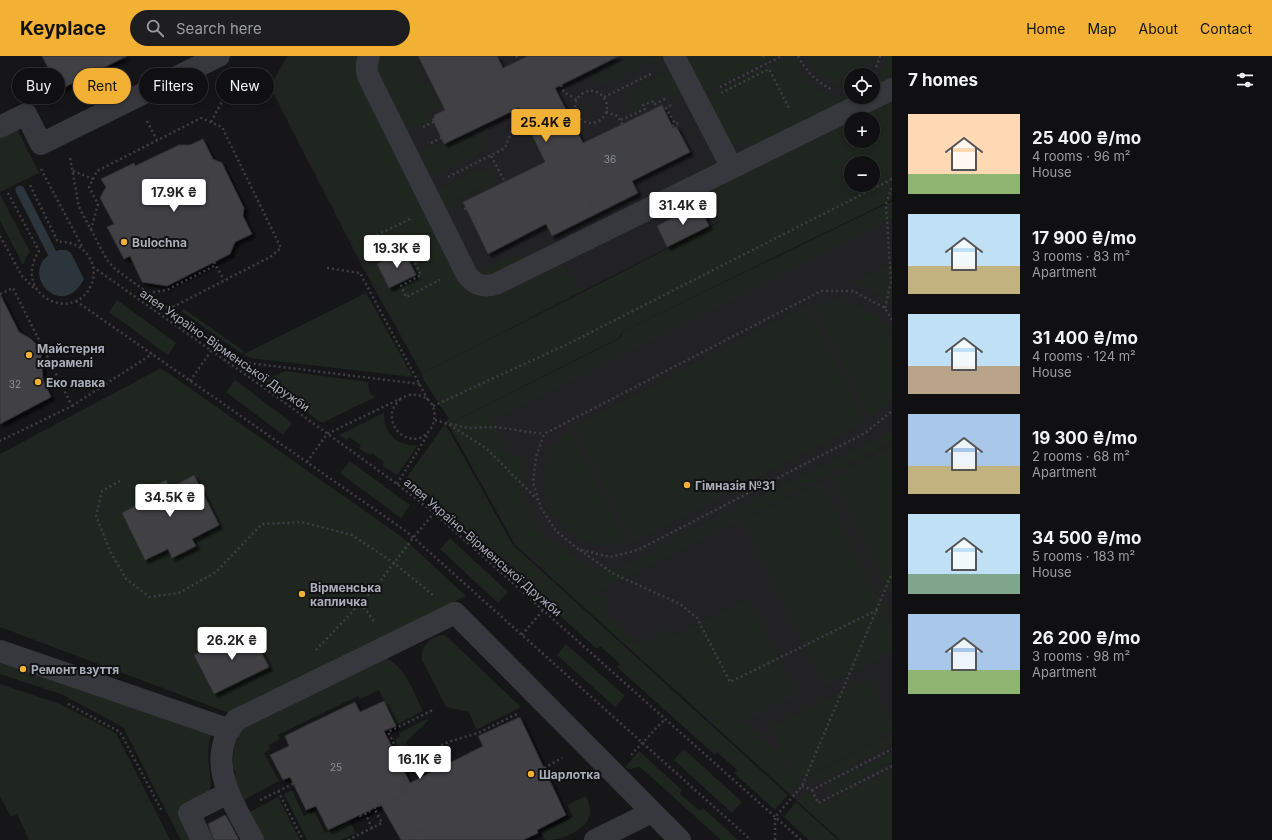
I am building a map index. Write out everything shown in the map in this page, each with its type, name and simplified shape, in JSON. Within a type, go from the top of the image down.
[{"type":"lane","points":[[0,127],[26,114],[41,144],[219,56]]},
{"type":"lane","points":[[369,56],[366,68],[368,76],[464,268],[472,281],[480,286],[496,284],[892,88]]},
{"type":"lane","points":[[675,58],[688,99],[732,168]]},
{"type":"lane","points":[[253,840],[233,802],[222,773],[222,753],[226,736],[236,720],[455,613],[680,840]]},
{"type":"lane","points":[[0,651],[230,730]]},
{"type":"lane","points":[[202,840],[189,813],[233,802]]},
{"type":"lane","points":[[595,840],[652,812]]},
{"type":"path","points":[[516,56],[519,60]]},
{"type":"path","points":[[671,124],[674,122],[666,108],[782,56]]},
{"type":"path","points":[[798,56],[808,72],[817,81],[830,89],[838,90]]},
{"type":"path","points":[[604,97],[675,58]]},
{"type":"path","points":[[717,95],[769,69],[793,115]]},
{"type":"path","points":[[561,85],[564,92],[577,100]]},
{"type":"path","points":[[595,91],[604,97],[607,102],[604,117],[596,122],[586,122],[578,116],[575,105],[577,100],[584,92],[595,91]]},
{"type":"path","points":[[620,120],[645,109],[643,106],[654,100],[655,104],[667,98],[668,101],[673,99],[688,99]]},
{"type":"path","points":[[211,122],[221,104]]},
{"type":"path","points":[[464,268],[406,297],[400,286],[422,276],[406,245],[385,256],[375,236],[491,156],[505,148],[516,118],[512,111]]},
{"type":"path","points":[[606,112],[618,116],[622,124]]},
{"type":"path","points":[[91,230],[98,204],[89,187],[97,171],[201,118],[222,127],[281,248],[270,257],[169,309]]},
{"type":"path","points":[[430,124],[437,121],[436,122],[444,137],[435,141]]},
{"type":"path","points":[[152,129],[157,140]]},
{"type":"path","points":[[66,132],[79,207],[107,260],[115,269],[244,363]]},
{"type":"path","points":[[0,236],[22,276],[47,300],[57,304],[66,304],[76,301],[84,295],[90,287],[93,278],[93,267],[90,257],[83,249],[41,169],[41,144]]},
{"type":"path","points":[[491,156],[505,182]]},
{"type":"path","points":[[73,171],[93,179]]},
{"type":"path","points":[[433,406],[570,342],[892,179]]},
{"type":"path","points":[[29,183],[58,242],[74,244],[83,249]]},
{"type":"path","points":[[885,308],[891,282],[886,204],[892,187]]},
{"type":"path","points":[[8,193],[39,251],[32,266],[31,276],[34,286],[40,294]]},
{"type":"path","points":[[460,212],[467,208],[476,223],[472,226]]},
{"type":"path","points":[[148,293],[167,290],[215,263],[224,280]]},
{"type":"path","name":"алея Україно-Вірменської Дружби","points":[[93,267],[397,484],[434,513],[801,840]]},
{"type":"path","points":[[327,268],[360,273],[428,400],[433,406],[435,413],[433,426],[397,484]]},
{"type":"path","points":[[0,294],[13,288],[72,406]]},
{"type":"path","points":[[435,420],[468,428],[495,426],[544,434],[821,291],[853,291],[885,308],[892,320]]},
{"type":"path","points":[[76,301],[414,538],[751,840]]},
{"type":"path","points":[[190,381],[211,351]]},
{"type":"path","points":[[0,441],[72,406],[152,354]]},
{"type":"path","points":[[223,360],[420,384]]},
{"type":"path","points":[[307,462],[327,434],[408,395],[415,394],[428,400]]},
{"type":"path","points":[[401,398],[392,410],[393,425],[397,431],[409,438],[416,438],[429,432],[433,426]]},
{"type":"path","points":[[578,549],[610,557],[638,550],[865,433],[892,411]]},
{"type":"path","points":[[448,424],[486,448],[539,502]]},
{"type":"path","points":[[544,434],[536,457],[533,482],[541,508],[556,531],[578,549],[614,574],[680,604],[697,618],[730,682],[877,610]]},
{"type":"path","points":[[120,481],[102,491],[96,516],[110,552],[126,579],[150,597],[178,593],[216,572],[262,524],[302,522],[352,535],[394,563],[455,613]]},
{"type":"path","points":[[311,655],[375,588],[434,513]]},
{"type":"path","points":[[775,840],[775,817],[802,786],[892,573]]},
{"type":"path","points":[[522,635],[544,610]]},
{"type":"path","points":[[63,701],[120,732],[165,816]]},
{"type":"path","points":[[405,766],[388,732],[433,710]]},
{"type":"path","points":[[348,840],[382,823],[374,808],[406,793],[400,782],[404,780],[399,769],[412,763],[411,761],[448,742],[478,733],[520,712]]},
{"type":"path","points":[[627,760],[665,719]]},
{"type":"path","points":[[812,790],[892,750]]},
{"type":"path","points":[[544,768],[553,763]]},
{"type":"path","points":[[802,786],[812,790],[818,803],[892,766]]},
{"type":"path","points":[[233,802],[278,791],[297,782]]},
{"type":"path","points":[[278,791],[303,840]]},
{"type":"path","points":[[355,807],[360,816],[365,814],[372,810],[368,801]]},
{"type":"path","points":[[365,814],[372,828]]},
{"type":"path","points":[[408,840],[406,837],[424,829]]},
{"type":"shaded area","points":[[287,56],[892,56],[880,96],[880,68],[844,68],[844,104],[878,104],[875,112],[844,112],[844,138],[711,204],[720,221],[422,374],[364,270],[274,95],[274,80]]},
{"type":"shaded area","points":[[288,56],[356,56],[356,67],[469,291],[476,296],[486,296],[560,261],[581,291],[422,373],[274,93],[274,82]]},
{"type":"shaded area","points":[[380,56],[414,56],[422,72],[420,73],[426,84],[428,84],[440,108],[429,113],[431,116],[427,118],[429,123],[405,134],[374,73],[376,62]]},
{"type":"shaded area","points":[[630,56],[664,57],[615,82],[601,83],[589,77]]},
{"type":"shaded area","points":[[681,56],[776,56],[701,94]]},
{"type":"shaded area","points":[[787,56],[794,56],[805,76],[821,92],[827,95],[844,96],[844,101],[752,148],[739,146],[728,141],[703,99]]},
{"type":"shaded area","points":[[805,56],[872,56],[869,68],[844,68],[844,86],[842,87],[826,83],[813,72]]},
{"type":"shaded area","points":[[887,56],[892,56],[892,79],[880,85],[880,73],[886,65]]},
{"type":"shaded area","points":[[671,70],[683,95],[677,98],[675,95],[672,97],[670,94],[656,101],[654,99],[641,105],[642,108],[630,114],[626,108],[633,89]]},
{"type":"shaded area","points":[[892,97],[892,200],[623,331],[619,338],[446,425],[513,545],[788,795],[775,810],[734,773],[737,770],[717,752],[715,755],[617,667],[620,664],[600,646],[597,649],[500,562],[502,559],[482,542],[480,544],[428,497],[405,480],[449,419],[423,379],[422,374],[720,222],[711,202],[702,206],[696,195],[844,121],[844,148],[880,148],[880,112],[862,112]]},
{"type":"shaded area","points":[[15,125],[39,173],[0,192],[0,133]]},
{"type":"shaded area","points":[[489,125],[484,151],[428,179],[415,154],[437,143],[439,147],[443,144],[445,147]]},
{"type":"shaded area","points":[[480,168],[495,174],[498,180],[479,190],[478,187],[468,192],[469,194],[456,200],[458,203],[454,205],[456,209],[446,214],[434,191]]},
{"type":"shaded area","points":[[0,194],[30,252],[23,265],[0,220]]},
{"type":"shaded area","name":"Гімназія №31","points":[[892,201],[892,840],[840,840],[515,545],[448,424],[620,338],[623,331]]},
{"type":"shaded area","points":[[892,202],[892,219],[492,420],[509,455],[527,457],[524,471],[524,497],[539,528],[551,540],[575,558],[589,566],[605,569],[624,566],[644,557],[659,546],[723,513],[874,441],[892,428],[892,442],[598,592],[609,605],[605,611],[636,645],[670,628],[675,635],[661,643],[750,599],[797,695],[732,728],[745,722],[779,756],[795,781],[769,728],[869,677],[892,722],[892,732],[796,781],[798,785],[789,793],[516,544],[449,425],[621,338],[624,331]]},
{"type":"shaded area","points":[[59,250],[66,250],[71,253],[84,279],[74,292],[63,296],[53,294],[45,288],[40,278],[40,268],[46,258]]},
{"type":"shaded area","points":[[515,254],[534,258],[489,279],[477,272]]},
{"type":"shaded area","points":[[892,264],[892,303],[884,296],[854,282]]},
{"type":"shaded area","points":[[366,293],[413,377],[250,358],[244,354]]},
{"type":"shaded area","points":[[117,300],[176,343],[168,355],[109,312]]},
{"type":"shaded area","points":[[833,300],[851,303],[877,315],[892,337],[892,396],[885,407],[870,419],[812,305]]},
{"type":"shaded area","points":[[806,306],[866,422],[634,542],[573,427]]},
{"type":"shaded area","points":[[184,309],[245,352],[241,353],[181,311]]},
{"type":"shaded area","points":[[161,368],[402,537],[466,596],[229,713],[0,627],[0,454]]},
{"type":"shaded area","points":[[285,371],[368,382],[369,392],[375,397],[322,423],[263,381]]},
{"type":"shaded area","points":[[235,380],[292,423],[283,435],[226,392]]},
{"type":"shaded area","points":[[384,413],[386,427],[393,437],[404,444],[418,445],[397,475],[382,465],[384,462],[372,453],[370,455],[359,449],[361,445],[349,437],[347,440],[339,435]]},
{"type":"shaded area","points":[[569,431],[627,543],[604,546],[586,542],[575,537],[566,530],[552,511],[544,489],[544,471],[548,458],[555,446]]},
{"type":"shaded area","points":[[892,446],[892,597],[832,476]]},
{"type":"shaded area","points":[[350,461],[410,505],[401,518],[340,473]]},
{"type":"shaded area","points":[[822,482],[892,625],[892,652],[824,686],[743,521]]},
{"type":"shaded area","points":[[450,538],[508,592],[498,603],[440,549]]},
{"type":"shaded area","points":[[443,635],[446,636],[521,707],[476,730],[469,712],[446,707],[422,660],[424,646],[430,640]]},
{"type":"shaded area","points":[[566,644],[625,696],[615,707],[557,655]]},
{"type":"shaded area","points":[[0,658],[212,732],[209,742],[208,757],[211,785],[210,790],[204,796],[197,840],[181,840],[123,727],[61,694],[0,674]]},
{"type":"shaded area","points":[[386,658],[393,662],[404,674],[423,711],[396,725],[379,690],[360,699],[358,696],[278,735],[280,739],[269,745],[270,749],[264,753],[279,781],[242,801],[233,775],[236,775],[235,770],[232,769],[234,747],[243,727]]},
{"type":"shaded area","points":[[0,684],[60,704],[116,733],[170,840],[29,840],[17,814],[11,817],[0,796]]},
{"type":"shaded area","points":[[427,719],[428,721],[406,742],[414,759],[406,763],[395,740],[400,737],[399,733]]},
{"type":"shaded area","points":[[892,735],[892,745],[811,786],[808,782],[813,775]]},
{"type":"shaded area","points":[[684,749],[742,802],[732,813],[674,760]]},
{"type":"shaded area","points":[[639,751],[682,790],[680,794],[700,811],[703,808],[738,840],[721,840],[640,767],[629,769],[625,767]]},
{"type":"shaded area","points":[[892,752],[892,763],[880,765],[876,771],[871,769],[863,778],[831,794],[827,784],[859,768],[870,766],[873,761],[879,762]]},
{"type":"shaded area","points":[[892,770],[892,840],[841,840],[797,801],[807,791],[818,807]]},
{"type":"shaded area","points":[[292,790],[304,816],[314,811],[325,833],[350,821],[356,833],[341,840],[307,840],[284,794]]},
{"type":"shaded area","points":[[586,796],[590,808],[587,822],[579,830],[573,833],[553,840],[545,840],[541,832],[573,817],[567,805]]},
{"type":"shaded area","points":[[278,797],[300,840],[261,840],[248,813]]},
{"type":"shaded area","points":[[796,802],[838,840],[809,840],[784,817]]},
{"type":"building","points":[[42,56],[127,56],[103,68],[73,68],[73,83],[65,87],[65,68],[48,68]]},
{"type":"building","points":[[418,56],[497,56],[503,68],[528,56],[619,56],[555,88],[583,143],[662,105],[673,128],[676,126],[690,152],[632,181],[638,193],[552,236],[546,224],[488,254],[463,202],[545,162],[519,108],[444,144],[432,119],[435,117],[434,115],[445,110]]},
{"type":"building","points":[[203,139],[213,159],[222,163],[244,208],[243,216],[252,234],[235,242],[230,254],[167,286],[142,282],[130,256],[124,259],[107,227],[114,224],[100,198],[106,187],[101,179],[134,163],[135,166],[179,145],[190,145]]},
{"type":"building","points":[[699,204],[709,226],[667,247],[657,226]]},
{"type":"building","points":[[404,250],[416,275],[389,288],[377,264]]},
{"type":"building","points":[[0,294],[19,332],[31,339],[39,347],[41,353],[43,380],[51,397],[0,424]]},
{"type":"building","points":[[194,475],[219,525],[192,539],[196,546],[172,558],[168,549],[145,560],[122,513],[144,501],[140,492],[166,480],[170,488]]},
{"type":"building","points":[[249,628],[269,667],[214,694],[194,655]]},
{"type":"building","points":[[384,701],[396,726],[384,731],[410,783],[483,746],[478,736],[520,717],[566,815],[537,830],[538,833],[523,840],[401,840],[381,805],[328,830],[316,806],[306,810],[290,777],[283,780],[270,755],[289,746],[285,736],[355,702],[360,712]]},
{"type":"building","points":[[225,815],[239,840],[214,840],[208,824]]},
{"type":"waterway","points":[[20,190],[52,253]]},
{"type":"place","name":"Bulochna","points":[[124,242]]},
{"type":"place","name":"Майстерня карамелі","points":[[29,355]]},
{"type":"place","name":"Еко лавка","points":[[38,382]]},
{"type":"place","name":"Гімназія №31","points":[[687,485]]},
{"type":"place","name":"Вірменська капличка","points":[[302,594]]},
{"type":"place","name":"Ремонт взуття","points":[[23,669]]},
{"type":"place","name":"Шарлотка","points":[[531,774]]}]
